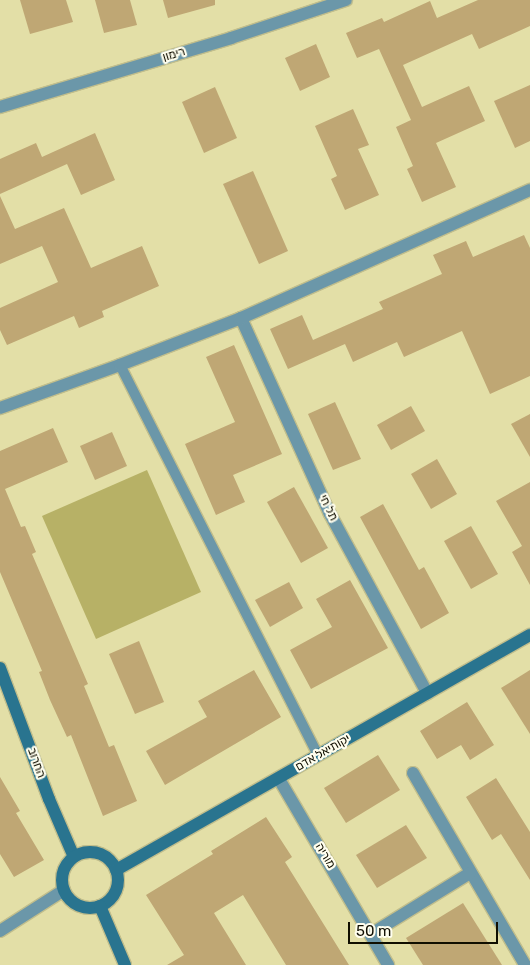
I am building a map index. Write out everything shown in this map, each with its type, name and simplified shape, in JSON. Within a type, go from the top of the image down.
[{"type":"street","name":"רימון","points":[[0,107],[231,38],[346,0]]},
{"type":"street","points":[[0,408],[120,365],[241,318],[530,190]]},
{"type":"street","name":"תל חי","points":[[241,318],[330,514],[427,693]]},
{"type":"street","name":"יקותיאל אדם","points":[[116,870],[530,635]]},
{"type":"street","name":"החרוב","points":[[0,668],[49,799],[74,857]]},
{"type":"street","points":[[413,774],[525,965]]},
{"type":"street","name":"מוריה","points":[[279,779],[388,965]]},
{"type":"street","points":[[87,852],[101,854],[108,858],[116,870],[118,877],[115,891],[112,897],[100,906],[79,905],[67,896],[64,890],[63,875],[68,862],[74,857],[87,852]]},
{"type":"street","points":[[371,934],[470,874]]},
{"type":"street","points":[[0,931],[64,890]]},
{"type":"street","points":[[100,906],[125,965]]},
{"type":"lane","points":[[120,365],[318,756]]},
{"type":"shaded area","points":[[147,470],[201,592],[96,639],[42,516]]},
{"type":"building","points":[[20,0],[66,0],[73,22],[30,34]]},
{"type":"building","points":[[95,0],[130,0],[137,25],[104,33]]},
{"type":"building","points":[[163,0],[215,0],[215,5],[168,18]]},
{"type":"building","points":[[478,0],[530,0],[530,26],[479,49],[472,34],[403,65],[422,107],[469,86],[485,121],[436,143],[456,187],[422,202],[407,169],[413,166],[396,127],[411,120],[379,49],[357,58],[346,33],[382,18],[384,22],[430,1],[437,18]]},
{"type":"building","points":[[316,44],[330,77],[300,91],[285,58]]},
{"type":"building","points":[[530,85],[530,141],[515,148],[494,101]]},
{"type":"building","points":[[215,87],[237,138],[204,153],[182,102]]},
{"type":"building","points":[[353,109],[369,145],[358,149],[379,195],[345,210],[331,179],[337,176],[315,126]]},
{"type":"building","points":[[95,133],[115,180],[81,195],[67,164],[0,194],[0,159],[36,143],[42,157]]},
{"type":"building","points":[[253,171],[288,251],[259,264],[223,184]]},
{"type":"building","points":[[0,196],[15,229],[64,208],[91,268],[142,246],[159,286],[102,311],[104,317],[79,328],[74,316],[7,345],[0,330],[0,308],[58,282],[42,246],[0,264]]},
{"type":"building","points":[[524,235],[530,248],[530,376],[490,394],[462,331],[404,357],[397,342],[353,362],[345,344],[288,369],[270,329],[302,315],[313,340],[383,309],[379,302],[442,274],[433,255],[466,241],[473,257]]},
{"type":"building","points":[[234,345],[282,454],[233,475],[245,502],[216,515],[185,444],[235,422],[206,357]]},
{"type":"building","points":[[335,402],[361,459],[333,470],[308,414]]},
{"type":"building","points":[[411,406],[425,431],[391,450],[377,425]]},
{"type":"building","points":[[530,414],[530,457],[511,424]]},
{"type":"building","points":[[53,428],[68,462],[5,489],[21,527],[25,526],[36,552],[32,554],[88,684],[84,686],[109,747],[114,745],[137,801],[103,816],[71,735],[67,737],[50,700],[39,672],[42,671],[0,572],[0,451]]},
{"type":"building","points":[[112,432],[127,466],[95,480],[80,446]]},
{"type":"building","points":[[437,459],[457,494],[431,509],[411,474]]},
{"type":"building","points":[[530,482],[530,585],[512,552],[522,546],[496,501]]},
{"type":"building","points":[[294,487],[328,548],[301,563],[267,502]]},
{"type":"building","points":[[383,504],[419,570],[424,567],[449,613],[421,629],[360,517]]},
{"type":"building","points":[[471,526],[498,574],[471,589],[444,541]]},
{"type":"building","points":[[350,580],[388,648],[311,689],[290,650],[332,627],[316,599]]},
{"type":"building","points":[[289,582],[303,608],[270,627],[255,600]]},
{"type":"building","points":[[139,641],[164,702],[135,714],[109,654]]},
{"type":"building","points":[[254,670],[281,717],[165,785],[146,751],[207,717],[198,701]]},
{"type":"building","points":[[530,670],[530,734],[501,688]]},
{"type":"building","points":[[467,702],[494,745],[470,760],[461,745],[437,759],[420,731]]},
{"type":"building","points":[[378,755],[400,790],[346,823],[324,788]]},
{"type":"building","points":[[0,777],[20,811],[16,813],[44,860],[14,877],[0,854]]},
{"type":"building","points":[[496,778],[530,832],[530,880],[501,834],[492,840],[466,797]]},
{"type":"building","points":[[266,817],[292,857],[285,862],[349,965],[286,965],[243,895],[214,913],[246,965],[167,965],[184,955],[146,895],[213,854],[211,851]]},
{"type":"building","points":[[406,825],[427,858],[377,888],[356,855]]},
{"type":"building","points":[[463,903],[502,965],[423,965],[406,938]]}]
